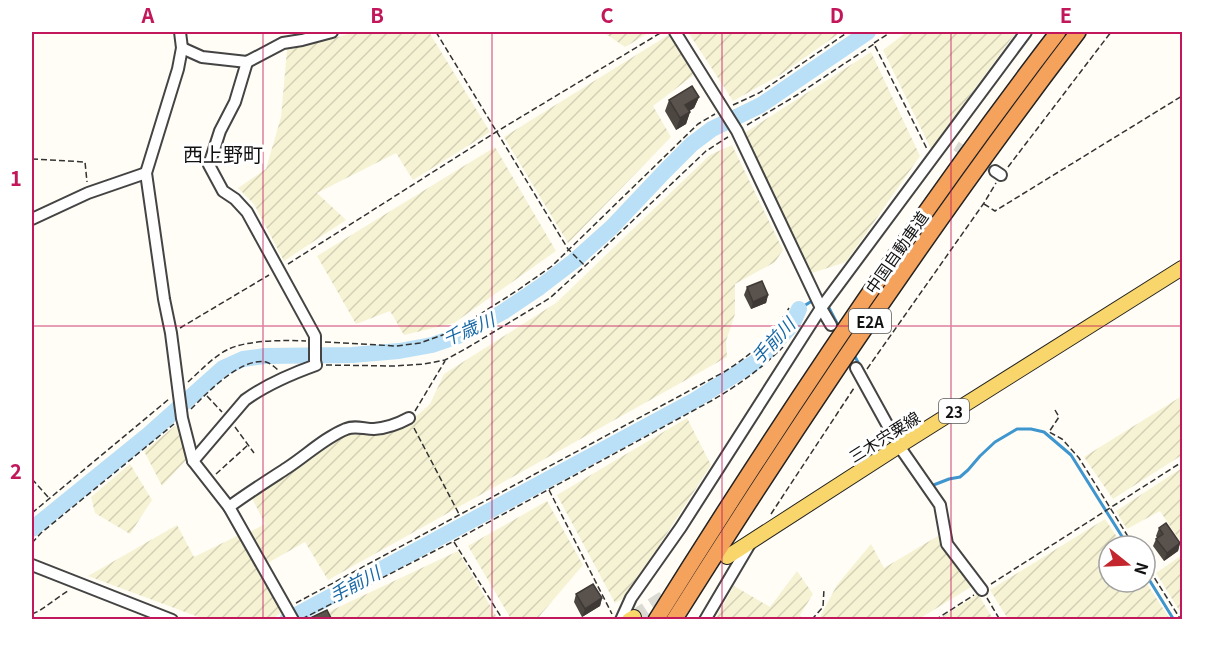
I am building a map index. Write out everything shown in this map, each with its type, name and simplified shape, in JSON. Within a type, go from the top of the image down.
[{"type":"highway","name":"中国自動車道","points":[[656,620],[821,364],[919,222],[1058,32]]},
{"type":"highway","name":"中国自動車道","points":[[674,620],[740,515],[936,224],[1078,32]]},
{"type":"main road","name":"三木宍粟線","points":[[727,557],[1182,268]]},
{"type":"street","points":[[180,32],[182,48],[178,69],[146,173],[182,415],[193,461],[229,507],[291,614]]},
{"type":"street","points":[[193,461],[245,400],[287,375],[315,363],[315,336],[247,212],[223,190],[209,165],[220,131],[235,102],[247,62],[282,37],[302,40],[332,32]]},
{"type":"street","points":[[675,32],[736,129],[831,325]]},
{"type":"street","points":[[628,619],[632,598],[687,517],[821,308],[1026,32]]},
{"type":"street","points":[[182,48],[202,57],[247,62]]},
{"type":"street","points":[[946,140],[956,146]]},
{"type":"street","points":[[32,219],[88,193],[146,173]]},
{"type":"street","points":[[859,373],[899,446],[940,505],[947,544],[982,590]]},
{"type":"street","points":[[229,507],[318,444],[346,429],[356,427],[374,429],[395,425],[410,418]]},
{"type":"street","points":[[705,620],[752,540]]},
{"type":"street","points":[[32,565],[172,620]]},
{"type":"path","points":[[436,32],[570,250],[584,265]]},
{"type":"path","points":[[171,333],[278,270],[496,132],[662,32]]},
{"type":"path","points":[[32,513],[179,392],[206,365],[228,349],[254,343],[297,340],[316,343],[396,346],[420,343],[463,325],[552,266],[698,124],[759,93],[848,32]]},
{"type":"path","points":[[315,363],[394,366],[445,360],[503,327],[550,298],[706,151],[736,129],[797,95],[891,32]]},
{"type":"path","points":[[769,517],[859,373],[984,203],[998,173],[1110,32]]},
{"type":"path","points":[[874,44],[932,157]]},
{"type":"path","points":[[984,203],[995,211],[1182,96]]},
{"type":"path","points":[[32,159],[85,162],[88,193]]},
{"type":"path","points":[[291,614],[459,515],[724,372],[747,357],[767,339],[789,308]]},
{"type":"path","points":[[301,620],[454,541],[738,385],[762,367],[789,340]]},
{"type":"path","points":[[445,360],[410,418],[459,515]]},
{"type":"path","points":[[32,543],[240,367],[268,363],[287,375]]},
{"type":"path","points":[[1055,410],[1059,417],[1049,432],[1062,439],[1079,458],[1127,534]]},
{"type":"path","points":[[208,480],[249,445]]},
{"type":"path","points":[[935,620],[1182,462]]},
{"type":"path","points":[[32,479],[49,499]]},
{"type":"path","points":[[549,489],[615,620]]},
{"type":"path","points":[[454,541],[503,620]]},
{"type":"path","points":[[32,614],[70,589],[75,582]]},
{"type":"path","points":[[1157,582],[1181,620]]},
{"type":"path","points":[[816,620],[814,617],[823,607],[824,589]]},
{"type":"path","points":[[982,590],[1000,620]]},
{"type":"shaded area","points":[[357,32],[429,32],[490,132],[413,180],[396,153],[317,193],[346,220],[284,261],[254,204],[238,188],[266,169],[281,117],[287,50]]},
{"type":"shaded area","points":[[603,32],[650,32],[625,47]]},
{"type":"shaded area","points":[[688,32],[841,32],[780,75],[733,101]]},
{"type":"shaded area","points":[[907,32],[1016,32],[931,149],[883,50]]},
{"type":"shaded area","points":[[670,34],[695,74],[653,106],[671,137],[568,243],[504,137]]},
{"type":"shaded area","points":[[871,52],[920,156],[846,262],[812,273],[743,134]]},
{"type":"shaded area","points":[[732,145],[783,250],[775,262],[735,284],[735,314],[726,341],[727,357],[328,580],[305,542],[266,564],[248,533],[265,524],[251,496],[303,465],[329,443],[357,431],[380,434],[403,428],[430,404],[444,374],[556,303],[710,155]]},
{"type":"shaded area","points":[[495,147],[556,251],[454,323],[404,335],[390,311],[356,324],[317,256]]},
{"type":"shaded area","points":[[1182,396],[1182,455],[1113,499],[1084,457]]},
{"type":"shaded area","points":[[687,418],[711,465],[626,597],[615,603],[557,495]]},
{"type":"shaded area","points":[[175,426],[179,428],[188,458],[162,486],[144,451]]},
{"type":"shaded area","points":[[130,464],[152,500],[130,534],[95,513],[91,497]]},
{"type":"shaded area","points":[[1182,468],[1182,544],[1160,511],[1127,529],[1116,511]]},
{"type":"shaded area","points":[[547,501],[583,565],[537,619],[511,619],[468,546]]},
{"type":"shaded area","points":[[1105,519],[1115,534],[1097,534],[1097,594],[1154,594],[1170,619],[1008,619],[990,590]]},
{"type":"shaded area","points":[[177,525],[194,557],[241,534],[284,611],[272,619],[204,619],[88,576]]},
{"type":"shaded area","points":[[938,536],[971,587],[919,619],[822,620],[820,617],[837,585],[871,544],[884,568]]},
{"type":"shaded area","points":[[458,551],[498,619],[329,620],[326,613]]},
{"type":"shaded area","points":[[1182,555],[1182,615],[1157,575],[1157,572]]},
{"type":"shaded area","points":[[797,571],[813,594],[800,615],[803,619],[715,619],[734,586],[770,607]]},
{"type":"shaded area","points":[[978,594],[993,619],[939,619]]},
{"type":"building","points":[[692,86],[699,97],[685,105],[690,112],[680,118],[669,100]]},
{"type":"building","points":[[762,281],[768,295],[753,302],[747,287]]},
{"type":"building","points":[[1166,523],[1180,543],[1167,553],[1157,540],[1163,534],[1159,528]]},
{"type":"building","points":[[593,584],[602,598],[585,609],[576,594]]},
{"type":"building","points":[[327,610],[332,620],[311,620],[310,618]]},
{"type":"waterway","name":"千歳川","points":[[32,529],[148,435],[223,368],[243,359],[265,356],[352,355],[399,351],[432,345],[458,336],[503,312],[574,261],[612,227],[692,144],[712,129],[761,105],[868,32]]},
{"type":"waterway","name":"手前川","points":[[799,309],[823,297],[825,300]]},
{"type":"waterway","name":"手前川","points":[[828,306],[840,329]]},
{"type":"waterway","name":"手前川","points":[[287,620],[695,400],[760,359],[792,325],[799,309]]},
{"type":"waterway","name":"手前川","points":[[853,353],[860,366]]},
{"type":"waterway","name":"手前川","points":[[930,485],[960,477],[995,442],[1017,429],[1044,432],[1071,455],[1120,534]]},
{"type":"waterway","name":"手前川","points":[[1157,592],[1174,620]]},
{"type":"tunnel","points":[[956,146],[995,171]]},
{"type":"tunnel","points":[[634,617],[675,590]]},
{"type":"district","name":"西上野町","points":[[223,153]]}]
